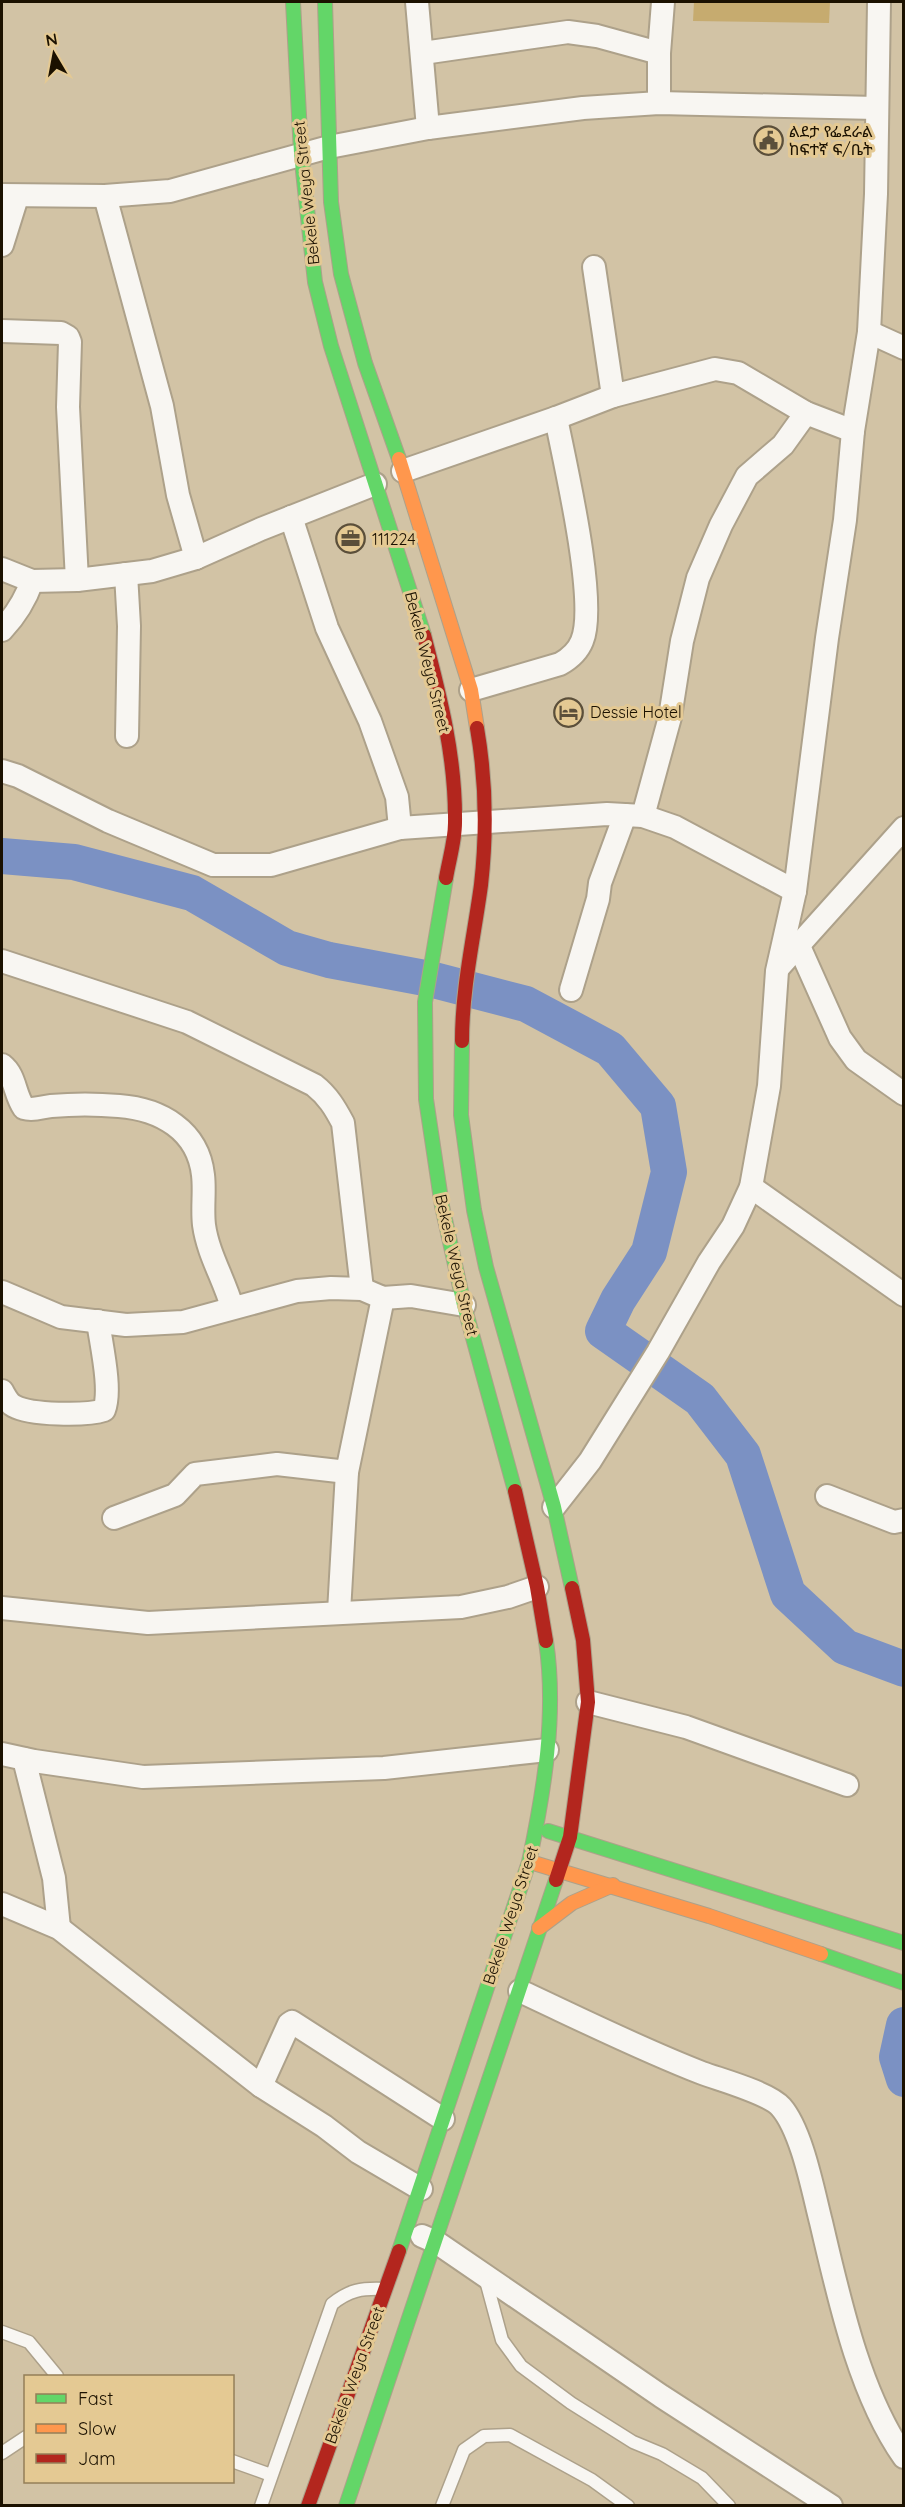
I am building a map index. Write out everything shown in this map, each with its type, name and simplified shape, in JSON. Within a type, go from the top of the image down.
[{"type":"main road","points":[[281,2],[293,34]]},
{"type":"main road","name":"Bekele Weya Street","points":[[293,2],[301,153],[315,282],[331,346],[417,610],[441,695],[450,748],[455,824],[425,1002],[426,1099],[442,1206],[464,1305],[517,1497],[537,1587],[547,1645],[551,1692],[542,1799],[529,1862],[421,2189],[308,2505]]},
{"type":"main road","points":[[325,2],[331,202],[341,274],[365,363],[403,471],[471,690],[482,758],[486,824],[481,884],[462,1006],[461,1115],[474,1210],[486,1267],[554,1507],[583,1640],[588,1702],[570,1837],[346,2505]]},
{"type":"main road","points":[[327,27],[340,2]]},
{"type":"main road","points":[[577,1795],[589,1812]]},
{"type":"main road","points":[[537,1828],[903,1943]]},
{"type":"main road","points":[[606,1835],[629,1856]]},
{"type":"main road","points":[[529,1862],[613,1886],[898,1981]]},
{"type":"main road","points":[[539,1928],[572,1904],[613,1886]]},
{"type":"street","points":[[417,2],[428,128]]},
{"type":"street","points":[[659,103],[659,53],[663,2]]},
{"type":"street","points":[[554,1507],[591,1461],[733,1226],[751,1187],[769,1086],[777,971],[795,891],[827,638],[845,520],[853,431],[869,332],[876,194],[879,2]]},
{"type":"street","points":[[423,53],[568,32],[597,36],[659,53]]},
{"type":"street","points":[[2,245],[9,196],[105,196],[170,191],[301,153],[428,128],[583,108],[659,103],[876,108]]},
{"type":"street","points":[[105,196],[162,406],[178,495],[196,558]]},
{"type":"street","points":[[594,267],[613,396]]},
{"type":"street","points":[[2,331],[61,333],[68,337],[70,342],[68,407],[77,580]]},
{"type":"street","points":[[869,332],[903,348]]},
{"type":"street","points":[[403,471],[613,396],[715,369],[738,373],[806,413],[853,431]]},
{"type":"street","points":[[571,990],[598,899],[600,883],[634,815],[670,717],[682,641],[699,578],[721,525],[747,476],[783,445],[806,413]]},
{"type":"street","points":[[471,690],[560,664],[570,658],[582,642],[586,626],[587,605],[556,418]]},
{"type":"street","points":[[2,569],[32,581],[77,580],[152,572],[196,558],[375,484]]},
{"type":"street","points":[[291,517],[327,628],[370,721],[397,797],[400,828]]},
{"type":"street","points":[[126,574],[129,626],[127,736]]},
{"type":"street","points":[[2,630],[20,609],[32,581]]},
{"type":"street","points":[[2,771],[18,776],[108,821],[213,865],[271,866],[400,828],[486,824],[607,814],[634,815],[675,827],[795,891]]},
{"type":"street","points":[[777,971],[798,944],[903,828]]},
{"type":"street","points":[[798,944],[840,1038],[856,1060],[903,1094]]},
{"type":"street","points":[[2,961],[187,1022],[322,1091],[343,1123],[362,1289]]},
{"type":"street","points":[[2,1065],[10,1073],[24,1108],[32,1110],[51,1106],[118,1106],[144,1109],[170,1119],[185,1134],[197,1154],[203,1173],[204,1224],[210,1252],[232,1307]]},
{"type":"street","points":[[751,1187],[903,1295]]},
{"type":"street","points":[[2,1292],[61,1317],[126,1325],[183,1322],[297,1291],[362,1289],[383,1298],[411,1296],[464,1305]]},
{"type":"street","points":[[339,1612],[347,1472],[383,1298]]},
{"type":"street","points":[[2,1391],[13,1406],[26,1409],[76,1414],[104,1410],[106,1392],[98,1322]]},
{"type":"street","points":[[114,1518],[175,1495],[195,1474],[277,1464],[347,1472]]},
{"type":"street","points":[[827,1496],[894,1522],[903,1520]]},
{"type":"street","points":[[2,1608],[148,1623],[460,1607],[508,1597],[537,1587]]},
{"type":"street","points":[[588,1702],[686,1727],[847,1785]]},
{"type":"street","points":[[2,1754],[144,1777],[384,1768],[547,1750]]},
{"type":"street","points":[[24,1758],[54,1878],[59,1928]]},
{"type":"street","points":[[2,1904],[59,1928],[261,2086],[324,2126],[358,2152],[421,2189]]},
{"type":"street","points":[[520,1991],[637,2046],[704,2074],[744,2087],[781,2106],[796,2134],[812,2184],[841,2304],[868,2388],[903,2457]]},
{"type":"street","points":[[261,2086],[289,2024],[292,2022],[443,2119]]},
{"type":"street","points":[[406,2229],[436,2242],[661,2396],[831,2505]]},
{"type":"lane","points":[[484,2276],[502,2340],[521,2366],[571,2403],[633,2442],[662,2454],[702,2478],[729,2505]]},
{"type":"lane","points":[[261,2505],[332,2304],[346,2292],[364,2288],[385,2289]]},
{"type":"lane","points":[[2,2332],[29,2342],[56,2375]]},
{"type":"lane","points":[[442,2505],[465,2450],[484,2436],[510,2435],[592,2480],[628,2505]]},
{"type":"lane","points":[[2,2453],[24,2438]]},
{"type":"lane","points":[[234,2462],[271,2475]]},
{"type":"shaded area","points":[[694,2],[830,2],[829,23],[693,21]]},
{"type":"waterway","points":[[2,856],[74,862],[192,893],[287,948],[329,960],[430,979],[526,1004],[610,1049],[658,1106],[669,1172],[649,1252],[618,1300],[603,1331],[700,1399],[743,1455],[788,1594],[845,1647],[904,1669]]},
{"type":"waterway","points":[[904,2025],[897,2057],[904,2079]]},
{"type":"traffic: fast","points":[[293,2],[301,153],[315,282],[331,346],[424,635]]},
{"type":"traffic: fast","points":[[325,2],[331,202],[341,274],[365,363],[399,459]]},
{"type":"traffic: fast","points":[[446,878],[425,1002],[426,1099],[442,1206],[464,1305],[515,1491]]},
{"type":"traffic: fast","points":[[462,1041],[461,1115],[474,1210],[486,1267],[554,1507],[572,1588]]},
{"type":"traffic: fast","points":[[399,2251],[529,1862],[540,1808],[547,1752],[550,1696],[546,1641]]},
{"type":"traffic: fast","points":[[548,1831],[904,1943]]},
{"type":"traffic: fast","points":[[346,2506],[556,1880]]},
{"type":"traffic: fast","points":[[821,1954],[904,1983]]},
{"type":"traffic: slow","points":[[399,459],[471,690],[477,728]]},
{"type":"traffic: slow","points":[[537,1864],[709,1916],[821,1954]]},
{"type":"traffic: slow","points":[[539,1928],[572,1903],[613,1885]]},
{"type":"traffic: jam","points":[[424,635],[441,704],[453,775],[455,830],[446,878]]},
{"type":"traffic: jam","points":[[462,1041],[466,982],[481,885],[484,845],[484,787],[477,728]]},
{"type":"traffic: jam","points":[[515,1491],[537,1587],[546,1641]]},
{"type":"traffic: jam","points":[[556,1880],[570,1837],[588,1702],[583,1640],[572,1588]]},
{"type":"traffic: jam","points":[[308,2506],[399,2251]]},
{"type":"place","name":"ልደታ የፌደራል ከፍተኛ ፍ/ቤት","points":[[768,140]]},
{"type":"place","name":"111224","points":[[351,539]]},
{"type":"place","name":"Dessie Hotel","points":[[569,712]]}]
